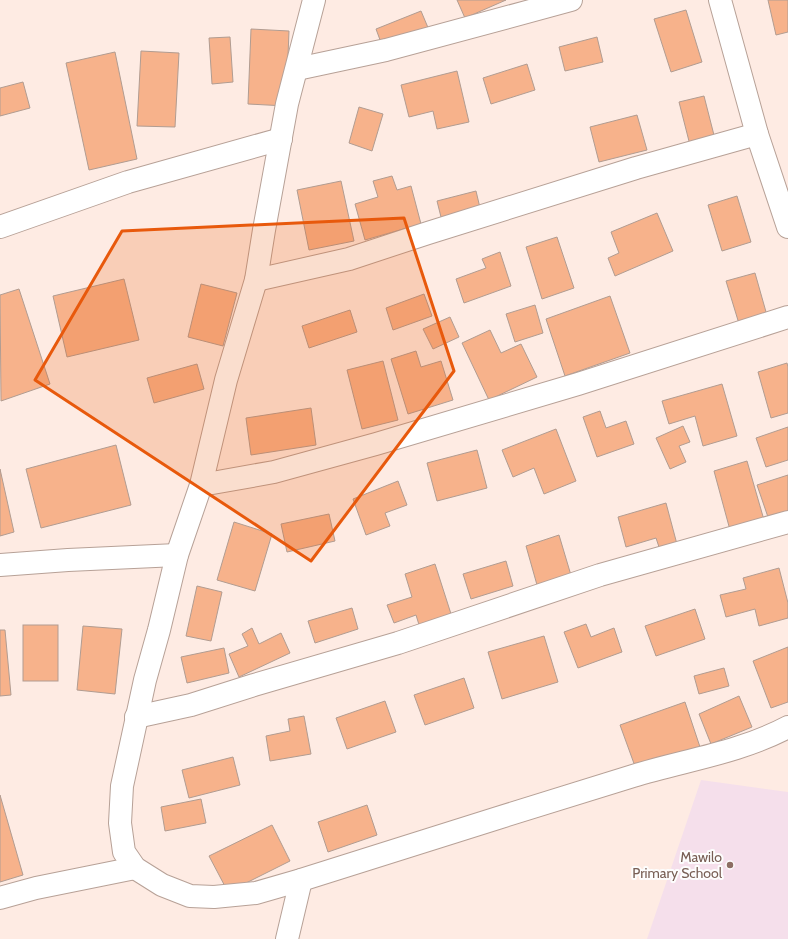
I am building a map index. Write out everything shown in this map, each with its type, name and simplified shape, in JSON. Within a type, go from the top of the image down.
[{"type":"street","points":[[314,0],[287,104],[256,280],[226,380],[201,485],[177,556],[136,717],[122,786],[120,823],[124,852],[135,868],[162,885],[190,896],[214,897],[256,893],[644,773],[730,751],[788,728]]},
{"type":"street","points":[[296,69],[386,50],[571,0]]},
{"type":"street","points":[[720,0],[757,134],[788,227]]},
{"type":"street","points":[[256,280],[349,259],[636,168],[757,134]]},
{"type":"street","points":[[0,227],[128,182],[281,139]]},
{"type":"street","points":[[201,485],[274,472],[376,444],[578,384],[788,317]]},
{"type":"street","points":[[136,717],[191,705],[398,643],[600,576],[788,522]]},
{"type":"street","points":[[0,565],[68,560],[177,556]]},
{"type":"street","points":[[0,898],[36,888],[135,868]]},
{"type":"street","points":[[287,939],[301,880]]},
{"type":"highlighted area","points":[[404,218],[454,371],[311,561],[35,380],[122,231]]},
{"type":"shaded area","name":"Mawilo Primary School","points":[[701,780],[788,792],[788,939],[647,939]]},
{"type":"building","points":[[457,0],[506,0],[465,18]]},
{"type":"building","points":[[768,0],[788,0],[788,32],[776,35]]},
{"type":"building","points":[[686,10],[702,62],[671,72],[654,19]]},
{"type":"building","points":[[421,11],[429,30],[383,48],[376,29]]},
{"type":"building","points":[[251,29],[289,31],[286,106],[248,104]]},
{"type":"building","points":[[230,37],[233,82],[212,84],[209,38]]},
{"type":"building","points":[[597,37],[603,62],[565,71],[559,47]]},
{"type":"building","points":[[141,51],[179,53],[175,127],[137,126]]},
{"type":"building","points":[[115,52],[137,159],[89,170],[66,63]]},
{"type":"building","points":[[527,64],[535,90],[491,104],[483,78]]},
{"type":"building","points":[[457,71],[469,122],[437,129],[433,111],[409,117],[401,85]]},
{"type":"building","points":[[23,82],[30,108],[0,116],[0,88]]},
{"type":"building","points":[[704,96],[716,143],[691,149],[679,102]]},
{"type":"building","points":[[359,107],[383,114],[372,151],[349,143]]},
{"type":"building","points":[[637,115],[647,150],[599,162],[590,127]]},
{"type":"building","points":[[392,176],[397,190],[411,186],[421,224],[365,240],[355,204],[378,197],[373,181]]},
{"type":"building","points":[[341,181],[354,241],[309,250],[297,190]]},
{"type":"building","points":[[476,191],[481,212],[442,221],[437,201]]},
{"type":"building","points":[[737,196],[751,242],[722,251],[708,205]]},
{"type":"building","points":[[657,213],[673,251],[615,276],[608,258],[619,253],[611,232]]},
{"type":"building","points":[[557,237],[574,288],[542,299],[526,247]]},
{"type":"building","points":[[500,252],[511,286],[464,303],[456,279],[486,268],[482,259]]},
{"type":"building","points":[[755,273],[768,319],[740,327],[726,281]]},
{"type":"building","points":[[124,279],[139,340],[67,357],[53,296]]},
{"type":"building","points":[[201,284],[237,293],[223,346],[188,337]]},
{"type":"building","points":[[19,289],[50,384],[1,401],[0,295]]},
{"type":"building","points":[[424,294],[432,316],[393,330],[386,308]]},
{"type":"building","points":[[610,296],[630,353],[565,376],[546,319]]},
{"type":"building","points":[[535,305],[543,333],[515,342],[506,314]]},
{"type":"building","points":[[350,310],[357,332],[309,348],[302,326]]},
{"type":"building","points":[[450,317],[459,337],[433,349],[423,329]]},
{"type":"building","points":[[490,330],[501,353],[521,344],[537,377],[489,400],[462,343]]},
{"type":"building","points":[[416,351],[421,367],[441,361],[453,400],[408,414],[391,359]]},
{"type":"building","points":[[383,361],[398,420],[362,429],[347,370]]},
{"type":"building","points":[[787,363],[788,413],[771,418],[758,372]]},
{"type":"building","points":[[197,364],[204,389],[154,403],[147,378]]},
{"type":"building","points":[[722,384],[737,436],[703,446],[695,416],[669,424],[662,401]]},
{"type":"building","points":[[311,408],[316,445],[251,455],[246,418]]},
{"type":"building","points":[[600,411],[606,428],[626,421],[634,444],[597,457],[583,417]]},
{"type":"building","points":[[683,426],[690,442],[679,446],[686,462],[670,469],[656,438]]},
{"type":"building","points":[[788,427],[788,460],[766,467],[756,438]]},
{"type":"building","points":[[556,429],[576,481],[544,494],[534,468],[513,477],[502,450]]},
{"type":"building","points":[[116,445],[131,505],[41,528],[26,469]]},
{"type":"building","points":[[477,450],[487,488],[437,501],[427,463]]},
{"type":"building","points":[[747,461],[764,520],[730,530],[714,471]]},
{"type":"building","points":[[0,469],[14,532],[0,536]]},
{"type":"building","points":[[788,475],[788,514],[769,520],[757,485]]},
{"type":"building","points":[[398,481],[407,505],[385,513],[390,526],[366,535],[353,499]]},
{"type":"building","points":[[666,503],[678,548],[661,553],[656,538],[626,547],[618,517]]},
{"type":"building","points":[[329,514],[335,541],[287,552],[281,524]]},
{"type":"building","points":[[234,522],[272,534],[255,591],[217,580]]},
{"type":"building","points":[[559,535],[573,582],[539,592],[526,546]]},
{"type":"building","points":[[506,561],[513,586],[471,599],[463,574]]},
{"type":"building","points":[[435,564],[452,617],[420,628],[416,615],[394,623],[387,605],[412,597],[405,574]]},
{"type":"building","points":[[779,568],[788,603],[788,618],[759,626],[755,609],[726,617],[720,595],[746,589],[743,578]]},
{"type":"building","points":[[197,586],[222,592],[211,641],[186,636]]},
{"type":"building","points":[[352,608],[358,629],[315,643],[308,621]]},
{"type":"building","points":[[695,609],[705,639],[656,656],[645,626]]},
{"type":"building","points":[[586,624],[591,637],[614,628],[622,652],[578,668],[564,632]]},
{"type":"building","points":[[23,625],[58,625],[58,681],[23,681]]},
{"type":"building","points":[[83,626],[122,629],[115,694],[77,690]]},
{"type":"building","points":[[252,628],[259,644],[281,633],[290,653],[239,677],[229,654],[248,646],[242,634]]},
{"type":"building","points":[[0,630],[5,630],[11,695],[0,696]]},
{"type":"building","points":[[544,636],[558,682],[502,699],[488,652]]},
{"type":"building","points":[[788,647],[788,702],[771,708],[753,661]]},
{"type":"building","points":[[224,648],[229,673],[187,683],[181,657]]},
{"type":"building","points":[[724,668],[729,686],[699,694],[694,676]]},
{"type":"building","points":[[464,678],[474,708],[425,725],[414,695]]},
{"type":"building","points":[[739,696],[752,727],[711,744],[699,714]]},
{"type":"building","points":[[385,701],[396,732],[347,749],[336,718]]},
{"type":"building","points":[[685,702],[700,747],[636,769],[620,725]]},
{"type":"building","points":[[304,716],[311,754],[270,761],[266,736],[290,731],[288,719]]},
{"type":"building","points":[[233,757],[240,785],[189,798],[182,770]]},
{"type":"building","points":[[0,795],[23,875],[0,882]]},
{"type":"building","points":[[201,799],[206,823],[165,831],[161,807]]},
{"type":"building","points":[[367,805],[377,835],[328,852],[318,822]]},
{"type":"building","points":[[272,825],[290,861],[228,892],[209,856]]},
{"type":"place","name":"Mawilo Primary School","points":[[730,865]]}]
